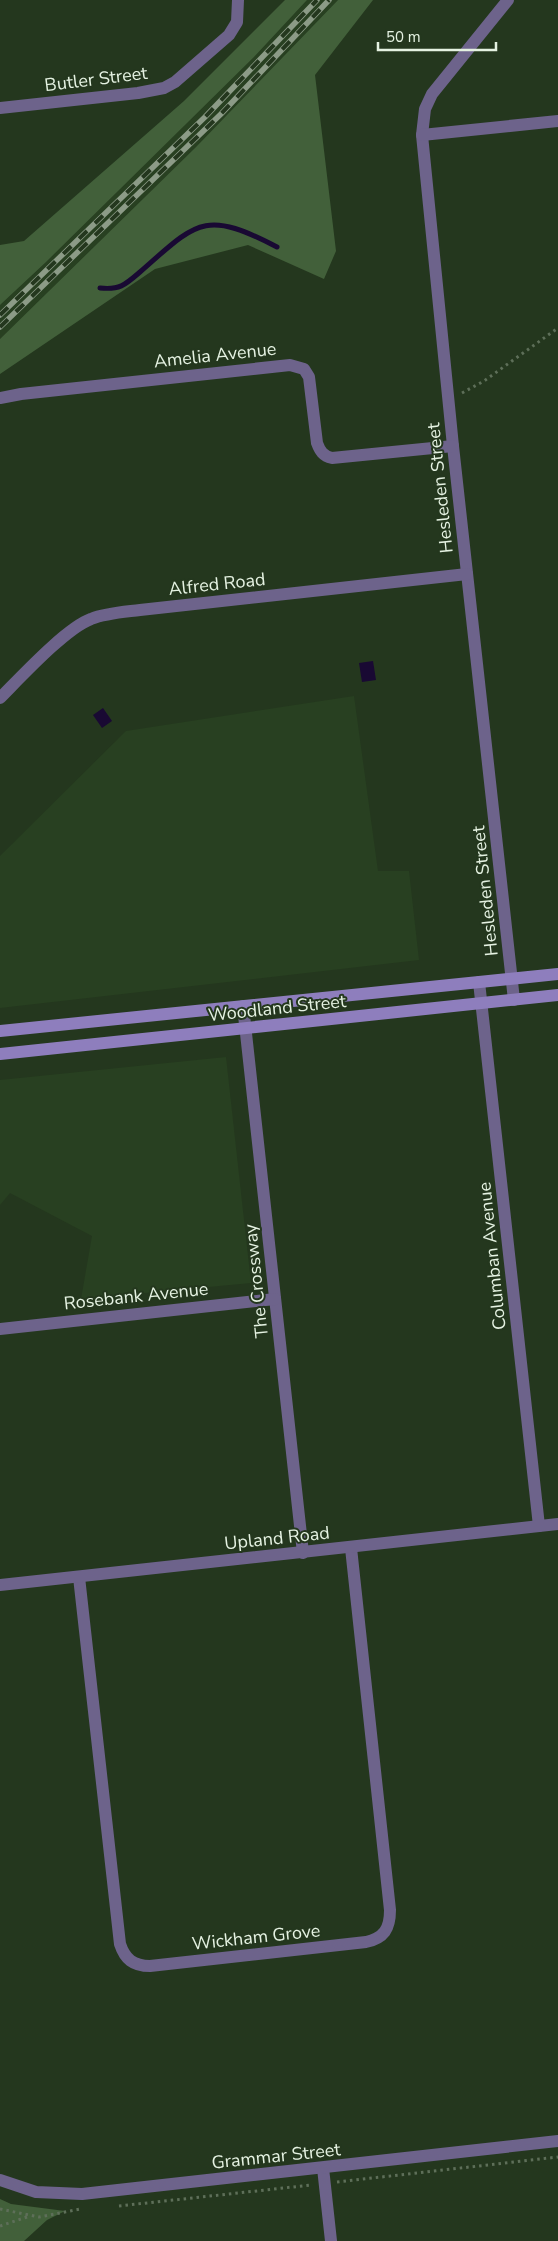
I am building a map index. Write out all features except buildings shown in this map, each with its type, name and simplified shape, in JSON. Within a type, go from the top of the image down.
[{"type":"main road","name":"Woodland Street","points":[[0,1031],[558,974]]},
{"type":"main road","name":"Woodland Street","points":[[0,1054],[246,1030],[558,995]]},
{"type":"street","name":"Butler Street","points":[[0,108],[164,88],[175,82],[229,35],[237,22],[238,0]]},
{"type":"street","name":"Hesleden Street","points":[[508,0],[432,94],[424,110],[422,135],[453,446],[514,1000]]},
{"type":"street","points":[[422,135],[558,121]]},
{"type":"street","name":"Amelia Avenue","points":[[0,398],[21,394],[290,365],[304,369],[309,377],[316,443],[321,453],[327,457],[453,446]]},
{"type":"street","name":"Alfred Road","points":[[0,698],[64,637],[89,620],[102,616],[140,610],[467,574]]},
{"type":"street","name":"Columban Avenue","points":[[479,982],[539,1526]]},
{"type":"street","name":"The Crossway","points":[[243,1006],[303,1553]]},
{"type":"street","name":"Rosebank Avenue","points":[[0,1328],[275,1299]]},
{"type":"street","name":"Upland Road","points":[[0,1586],[558,1524]]},
{"type":"street","name":"Wickham Grove","points":[[79,1577],[120,1944],[122,1951],[133,1963],[140,1966],[160,1965],[366,1942],[375,1940],[386,1932],[390,1923],[390,1910],[351,1548]]},
{"type":"street","name":"Grammar Street","points":[[0,2180],[36,2192],[82,2194],[558,2141]]},
{"type":"street","points":[[323,2168],[332,2241]]},
{"type":"path","points":[[449,401],[484,381],[558,328]]},
{"type":"path","points":[[117,2206],[558,2157]]},
{"type":"path","points":[[0,2209],[39,2217],[83,2209]]},
{"type":"path","points":[[0,2226],[31,2216]]},
{"type":"shaded area","points":[[285,0],[307,0],[254,57],[0,305],[0,245],[24,241],[184,101]]},
{"type":"shaded area","points":[[307,0],[338,0],[196,147],[0,339],[0,305],[254,57]]},
{"type":"shaded area","points":[[338,0],[373,0],[315,75],[336,251],[324,279],[248,245],[155,269],[0,374],[0,339],[196,147]]},
{"type":"shaded area","points":[[373,661],[376,680],[362,682],[359,663]]},
{"type":"shaded area","points":[[354,696],[378,871],[409,871],[419,960],[0,1008],[0,856],[126,731]]},
{"type":"shaded area","points":[[103,708],[112,721],[102,728],[93,715]]},
{"type":"shaded area","points":[[226,1057],[251,1283],[81,1299],[92,1236],[10,1193],[0,1205],[0,1080]]},
{"type":"shaded area","points":[[0,2199],[11,2204],[65,2211],[47,2220],[24,2241],[0,2241]]},
{"type":"waterway","points":[[100,288],[113,288],[126,283],[175,242],[202,226],[217,225],[233,228],[277,247]]},
{"type":"railway","points":[[0,315],[205,117],[317,0]]},
{"type":"railway","points":[[0,327],[221,114],[329,0]]}]
